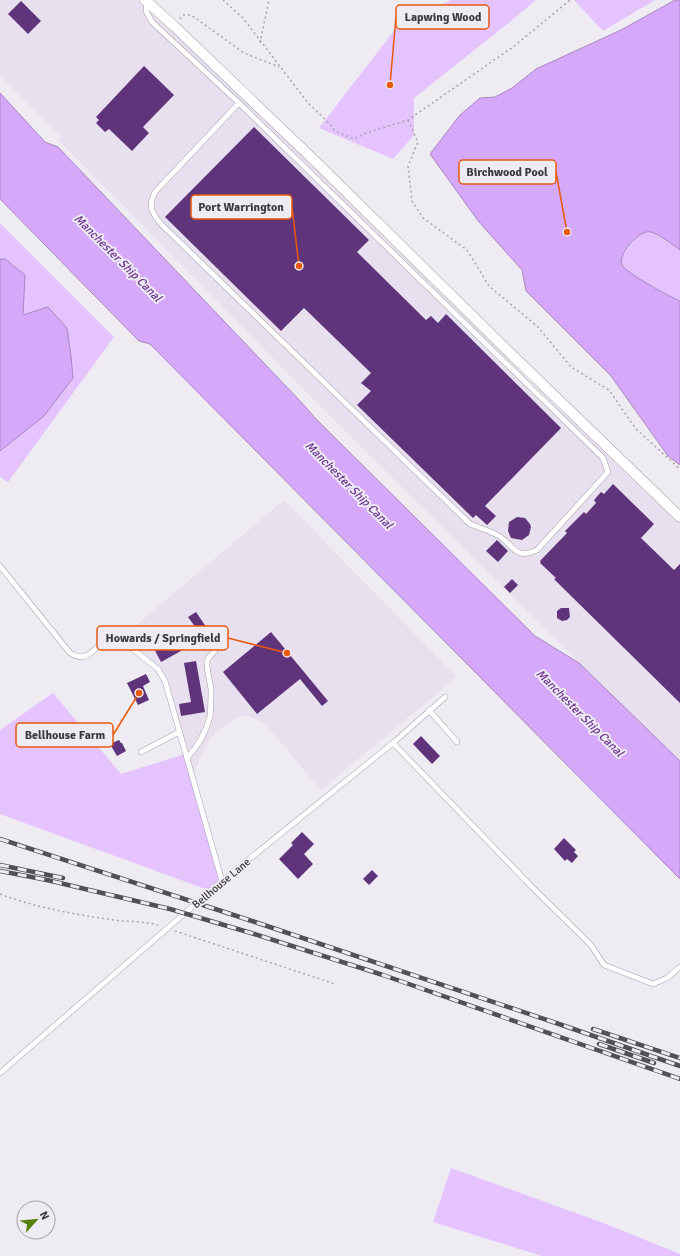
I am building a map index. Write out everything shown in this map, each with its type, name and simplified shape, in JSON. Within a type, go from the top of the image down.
[{"type":"street","points":[[146,1],[316,162],[507,350],[680,517]]},
{"type":"lane","points":[[146,1],[146,11],[152,22],[239,103],[603,458],[608,472],[536,550],[521,554],[499,536],[470,524],[154,216],[151,208],[151,200],[155,192],[239,103]]},
{"type":"lane","points":[[0,566],[70,654],[76,657],[88,655],[107,638],[116,636],[158,669],[165,681],[222,881]]},
{"type":"lane","points":[[187,758],[205,733],[210,717],[211,689],[207,662],[215,651]]},
{"type":"lane","name":"Bellhouse Lane","points":[[2,1071],[222,881],[393,743],[444,697]]},
{"type":"lane","points":[[429,710],[457,742]]},
{"type":"lane","points":[[141,752],[179,732]]},
{"type":"lane","points":[[393,743],[531,886],[591,945],[604,965],[654,984],[667,978],[680,967]]},
{"type":"path","points":[[223,0],[242,18],[308,103],[329,123],[335,131],[354,139],[366,133],[408,120],[513,47],[570,0]]},
{"type":"path","points":[[260,43],[269,0]]},
{"type":"path","points":[[174,26],[183,15],[191,15],[244,53],[281,68]]},
{"type":"path","points":[[408,120],[418,142],[408,166],[412,201],[423,218],[467,250],[489,286],[538,327],[571,367],[609,390],[636,429],[680,469]]},
{"type":"path","points":[[0,894],[58,912],[125,922],[153,924],[168,928],[335,984]]},
{"type":"shaded area","points":[[0,0],[141,0],[680,524],[680,763],[306,392],[59,140],[61,136],[0,75]]},
{"type":"shaded area","points":[[451,0],[536,0],[414,98],[414,135],[393,159],[319,128],[397,27]]},
{"type":"shaded area","points":[[574,0],[655,0],[603,31]]},
{"type":"shaded area","points":[[0,223],[114,337],[8,482],[0,477]]},
{"type":"shaded area","points":[[651,232],[680,250],[680,301],[639,279],[622,265],[621,260],[623,255],[634,240],[641,234]]},
{"type":"shaded area","points":[[284,500],[457,677],[321,790],[266,725],[255,718],[243,716],[231,721],[214,734],[204,750],[194,773],[167,682],[160,668],[121,638]]},
{"type":"shaded area","points":[[53,693],[121,774],[185,754],[220,880],[208,890],[0,814],[0,730]]},
{"type":"shaded area","points":[[451,1168],[606,1224],[680,1254],[680,1256],[542,1256],[433,1222]]},
{"type":"water","points":[[675,0],[680,0],[680,250],[657,235],[651,232],[646,232],[635,238],[626,249],[621,261],[625,269],[639,279],[680,301],[680,465],[668,456],[611,376],[526,291],[522,270],[479,222],[430,154],[460,115],[480,98],[495,97],[512,88],[536,69],[621,30]]},
{"type":"water","name":"Manchester Ship Canal","points":[[0,93],[45,142],[58,147],[316,419],[535,636],[579,663],[680,761],[680,879],[150,344],[139,341],[0,199]]},
{"type":"water","points":[[0,259],[5,259],[25,275],[23,315],[48,307],[67,328],[73,378],[44,416],[0,451]]},
{"type":"building","points":[[21,1],[41,21],[28,34],[8,14]]},
{"type":"building","points":[[144,66],[174,95],[143,127],[149,133],[132,151],[109,129],[105,132],[96,123],[99,120],[96,117]]},
{"type":"building","points":[[254,127],[369,240],[357,252],[426,320],[431,316],[438,323],[446,314],[561,428],[485,506],[496,516],[487,525],[476,515],[473,518],[357,405],[371,391],[361,383],[371,373],[304,308],[281,331],[165,217]]},
{"type":"building","points":[[613,484],[654,524],[641,538],[674,570],[680,564],[680,703],[554,579],[556,578],[540,563],[540,561],[567,533],[565,531],[584,512],[586,514],[596,503],[594,500],[601,492],[604,494]]},
{"type":"building","points":[[517,517],[525,518],[531,527],[529,535],[522,540],[511,538],[508,531],[509,522]]},
{"type":"building","points":[[497,540],[508,551],[498,562],[486,551]]},
{"type":"building","points":[[512,579],[518,585],[510,593],[504,587]]},
{"type":"building","points":[[561,608],[569,608],[570,617],[567,620],[562,621],[557,618],[557,611]]},
{"type":"building","points":[[196,612],[211,634],[204,639],[188,617]]},
{"type":"building","points":[[180,627],[190,646],[161,662],[151,643]]},
{"type":"building","points":[[271,632],[328,701],[322,706],[300,679],[257,714],[223,672]]},
{"type":"building","points":[[196,661],[205,712],[181,716],[179,704],[191,702],[184,663]]},
{"type":"building","points":[[146,674],[150,682],[143,686],[149,700],[138,705],[127,683]]},
{"type":"building","points":[[421,736],[440,756],[432,764],[413,744]]},
{"type":"building","points":[[119,740],[126,751],[117,756],[110,744]]},
{"type":"building","points":[[302,832],[314,844],[304,854],[313,864],[298,879],[279,859],[293,845],[291,843]]},
{"type":"building","points":[[564,838],[576,850],[574,852],[578,856],[572,863],[567,859],[565,861],[554,849]]},
{"type":"building","points":[[372,870],[378,876],[369,885],[363,879]]},
{"type":"railway","points":[[0,839],[255,922],[680,1066]]},
{"type":"railway","points":[[0,865],[63,878]]},
{"type":"railway","points":[[0,871],[47,880],[170,909],[251,933],[383,975],[680,1079]]},
{"type":"railway","points":[[593,1029],[680,1058]]},
{"type":"railway","points":[[599,1044],[654,1063]]},
{"type":"place","name":"Lapwing Wood","points":[[390,85]]},
{"type":"place","name":"Birchwood Pool","points":[[567,232]]},
{"type":"place","name":"Port Warrington","points":[[299,266]]},
{"type":"place","name":"Howards / Springfield","points":[[287,653]]},
{"type":"place","name":"Bellhouse Farm","points":[[139,693]]}]
